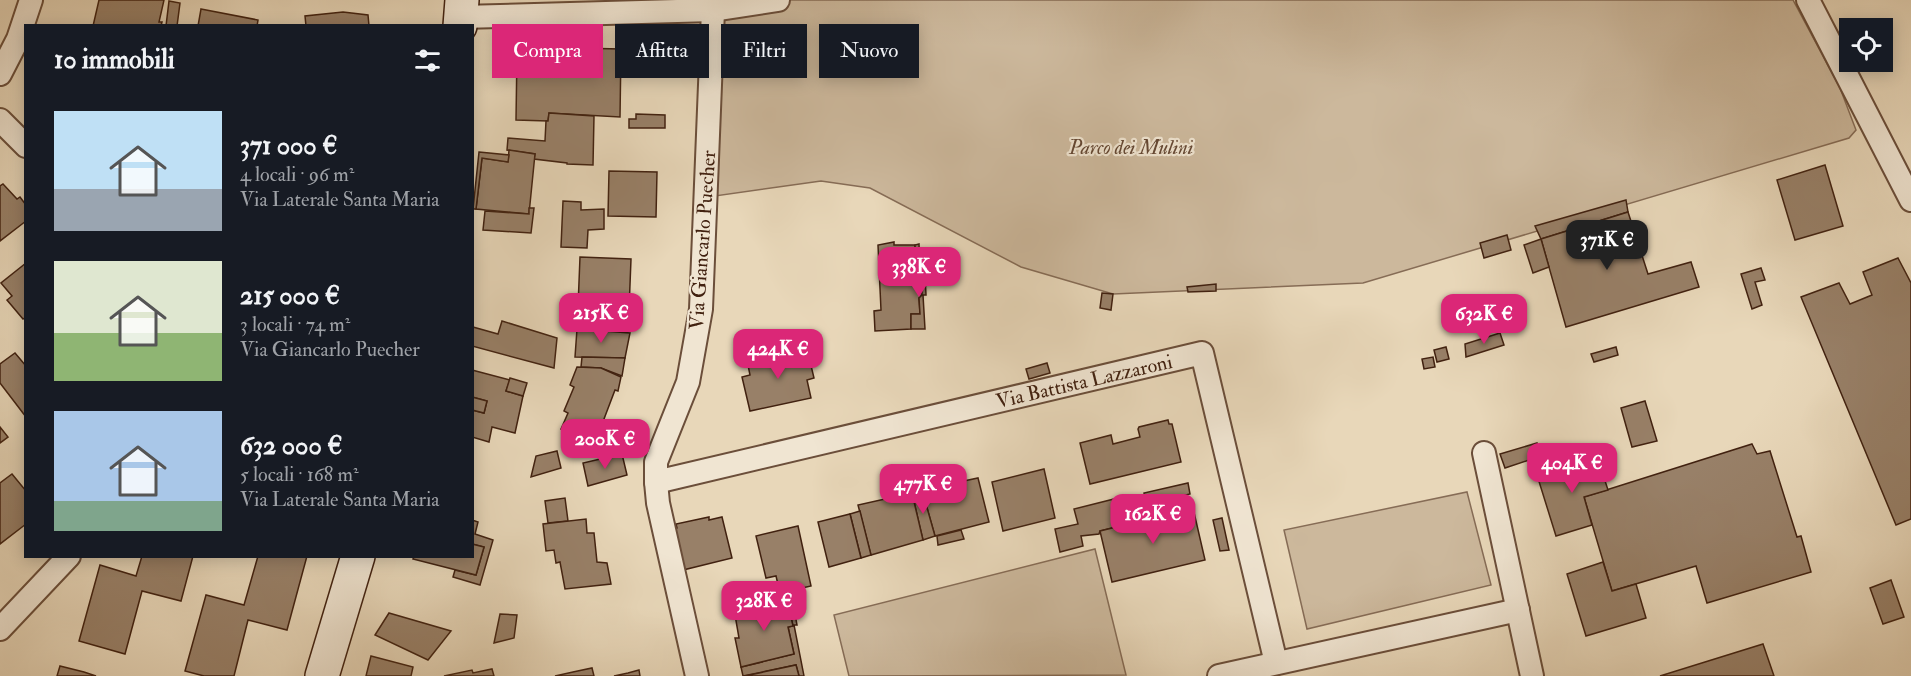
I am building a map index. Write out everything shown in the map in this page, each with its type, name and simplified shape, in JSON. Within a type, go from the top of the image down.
[{"type":"street","points":[[0,74],[18,39],[31,0]]},
{"type":"street","points":[[461,14],[713,10],[778,0]]},
{"type":"street","points":[[1808,0],[1911,200]]},
{"type":"street","name":"Via Giancarlo Puecher","points":[[697,676],[658,503],[656,462],[688,382],[701,309],[713,10]]},
{"type":"street","points":[[0,120],[24,144]]},
{"type":"street","name":"Via Battista Lazzaroni","points":[[656,482],[1202,353],[1276,663]]},
{"type":"street","points":[[1484,453],[1532,676]]},
{"type":"street","points":[[0,629],[67,558]]},
{"type":"street","points":[[322,676],[356,558]]},
{"type":"street","points":[[1220,676],[1518,610]]},
{"type":"green space","name":"Parco dei Mulini","points":[[700,0],[1793,0],[1840,88],[1856,130],[1849,138],[1363,283],[1113,294],[1021,267],[870,188],[821,181],[701,198],[702,78],[709,78],[709,24],[701,24]]},
{"type":"green space","points":[[1467,492],[1491,585],[1307,629],[1284,530]]},
{"type":"green space","points":[[1095,549],[1126,675],[849,676],[834,615]]},
{"type":"building","points":[[99,0],[164,0],[159,22],[162,22],[162,24],[93,24]]},
{"type":"building","points":[[169,1],[180,3],[177,24],[166,24]]},
{"type":"building","points":[[201,9],[258,20],[257,24],[198,24]]},
{"type":"building","points":[[343,12],[368,15],[369,24],[306,24],[305,16]]},
{"type":"building","points":[[603,49],[615,49],[615,78],[621,78],[620,117],[549,113],[548,121],[516,120],[517,78],[603,78]]},
{"type":"building","points":[[549,113],[594,116],[593,165],[534,159],[535,154],[507,150],[508,138],[545,141],[546,121],[548,121]]},
{"type":"building","points":[[636,114],[665,115],[665,128],[629,128],[629,119],[636,119]]},
{"type":"building","points":[[509,150],[535,154],[529,214],[476,209],[482,158],[508,162]]},
{"type":"building","points":[[479,152],[509,155],[508,162],[482,158],[476,209],[474,209]]},
{"type":"building","points":[[1825,165],[1843,226],[1795,240],[1777,180]]},
{"type":"building","points":[[609,171],[657,172],[656,217],[608,216]]},
{"type":"building","points":[[3,184],[17,199],[20,197],[24,202],[24,223],[0,241],[0,186]]},
{"type":"building","points":[[1626,200],[1628,212],[1541,239],[1535,226]]},
{"type":"building","points":[[563,201],[581,202],[581,210],[604,209],[604,229],[588,230],[587,248],[561,247]]},
{"type":"building","points":[[529,208],[534,208],[531,233],[483,230],[485,211],[529,214]]},
{"type":"building","points":[[1628,212],[1648,274],[1691,262],[1699,287],[1566,327],[1541,239]]},
{"type":"building","points":[[1507,235],[1511,250],[1484,258],[1480,243]]},
{"type":"building","points":[[1541,239],[1549,267],[1533,273],[1524,245]]},
{"type":"building","points":[[894,242],[894,245],[915,245],[917,276],[922,278],[922,295],[919,298],[920,314],[911,314],[911,329],[875,331],[874,311],[881,310],[878,245]]},
{"type":"building","points":[[919,244],[920,276],[925,276],[926,295],[923,295],[925,329],[911,329],[911,314],[920,314],[919,298],[922,295],[922,278],[917,276],[915,245]]},
{"type":"building","points":[[580,257],[631,259],[629,310],[578,307]]},
{"type":"building","points":[[1898,258],[1911,283],[1911,519],[1896,525],[1801,297],[1839,283],[1850,304],[1872,295],[1863,272]]},
{"type":"building","points":[[24,265],[23,319],[7,300],[12,296],[1,283]]},
{"type":"building","points":[[1761,268],[1765,280],[1755,282],[1762,305],[1752,309],[1741,274]]},
{"type":"building","points":[[1216,284],[1216,291],[1188,292],[1187,287]]},
{"type":"building","points":[[1102,293],[1113,294],[1111,310],[1100,308]]},
{"type":"building","points":[[502,321],[557,338],[554,368],[474,347],[474,327],[498,334]]},
{"type":"building","points":[[577,329],[630,333],[625,358],[575,357]]},
{"type":"building","points":[[1500,333],[1504,345],[1466,357],[1465,344]]},
{"type":"building","points":[[1446,347],[1449,359],[1437,362],[1434,350]]},
{"type":"building","points":[[1616,347],[1618,355],[1594,362],[1591,354]]},
{"type":"building","points":[[807,349],[814,378],[807,380],[811,398],[750,411],[742,377],[750,375],[747,360],[766,356],[766,359]]},
{"type":"building","points":[[15,353],[24,364],[24,414],[0,383],[0,364]]},
{"type":"building","points":[[582,357],[625,358],[622,376],[601,368],[581,367]]},
{"type":"building","points":[[1433,357],[1435,367],[1424,369],[1422,359]]},
{"type":"building","points":[[1047,363],[1050,373],[1029,379],[1026,369]]},
{"type":"building","points":[[577,367],[601,368],[621,377],[618,391],[615,390],[596,440],[593,438],[592,442],[561,429],[568,413],[564,411],[574,387],[570,385]]},
{"type":"building","points":[[474,371],[510,380],[506,391],[523,396],[515,433],[492,427],[489,442],[474,438],[474,410],[484,413],[487,401],[474,398]]},
{"type":"building","points":[[510,378],[527,383],[523,396],[506,391]]},
{"type":"building","points":[[474,398],[487,401],[484,413],[474,410]]},
{"type":"building","points":[[1645,401],[1657,441],[1632,447],[1621,408]]},
{"type":"building","points":[[1168,420],[1169,424],[1172,424],[1181,462],[1090,484],[1080,443],[1111,435],[1113,444],[1140,437],[1139,427]]},
{"type":"building","points":[[0,427],[8,437],[0,443]]},
{"type":"building","points":[[1537,443],[1541,456],[1505,468],[1500,454]]},
{"type":"building","points":[[1752,444],[1757,454],[1770,451],[1797,537],[1801,536],[1811,572],[1707,603],[1696,566],[1612,591],[1584,497]]},
{"type":"building","points":[[557,451],[561,468],[531,477],[536,456]]},
{"type":"building","points":[[622,454],[627,475],[588,486],[583,463]]},
{"type":"building","points":[[1597,456],[1608,490],[1584,497],[1592,525],[1556,536],[1537,475]]},
{"type":"building","points":[[1044,469],[1055,518],[1003,531],[992,482]]},
{"type":"building","points":[[12,474],[24,489],[24,526],[0,544],[0,483]]},
{"type":"building","points":[[978,478],[989,522],[935,536],[922,490]]},
{"type":"building","points":[[1188,483],[1190,494],[1146,504],[1144,493]]},
{"type":"building","points":[[922,490],[935,536],[923,540],[912,493]]},
{"type":"building","points":[[912,493],[923,540],[871,555],[858,505]]},
{"type":"building","points":[[565,498],[568,521],[548,523],[545,501]]},
{"type":"building","points":[[1118,498],[1124,525],[1100,531],[1099,534],[1081,536],[1083,546],[1060,552],[1055,529],[1078,524],[1074,509]]},
{"type":"building","points":[[1193,508],[1205,560],[1112,582],[1100,531]]},
{"type":"building","points":[[860,511],[871,555],[861,558],[850,514]]},
{"type":"building","points":[[850,514],[861,558],[829,567],[818,522]]},
{"type":"building","points":[[709,517],[709,520],[722,517],[732,558],[683,570],[673,529],[677,528],[676,524]]},
{"type":"building","points":[[1222,518],[1229,550],[1220,551],[1213,520]]},
{"type":"building","points":[[586,519],[587,533],[594,533],[597,562],[607,563],[611,584],[565,589],[560,562],[556,563],[554,550],[546,551],[543,524]]},
{"type":"building","points":[[474,521],[478,522],[475,534],[493,540],[480,585],[453,577],[455,570],[476,575],[484,547],[474,544]]},
{"type":"building","points":[[798,526],[811,586],[780,593],[776,576],[766,578],[756,536]]},
{"type":"building","points":[[961,530],[964,539],[938,545],[937,536]]},
{"type":"building","points":[[474,544],[484,547],[476,575],[413,559],[474,558]]},
{"type":"building","points":[[141,558],[192,558],[181,601],[142,591],[125,654],[79,641],[100,565],[136,576]]},
{"type":"building","points":[[257,558],[306,558],[287,630],[248,620],[234,676],[204,676],[185,671],[206,595],[244,605]]},
{"type":"building","points":[[1603,562],[1612,591],[1636,584],[1646,618],[1586,636],[1567,574]]},
{"type":"building","points":[[1891,580],[1904,617],[1883,624],[1870,588]]},
{"type":"building","points":[[792,598],[797,625],[794,625],[804,676],[799,676],[796,665],[743,676],[741,667],[794,654],[788,627],[793,626],[787,599]]},
{"type":"building","points":[[787,599],[793,626],[788,627],[794,654],[741,667],[735,638],[739,638],[734,609]]},
{"type":"building","points":[[389,613],[451,631],[428,660],[375,635]]},
{"type":"building","points":[[500,614],[517,615],[514,638],[494,643]]},
{"type":"building","points":[[1763,644],[1774,676],[1660,676]]},
{"type":"building","points":[[371,656],[413,667],[411,676],[366,676]]},
{"type":"building","points":[[796,665],[799,676],[745,676]]},
{"type":"building","points":[[60,666],[84,672],[96,676],[57,676]]},
{"type":"building","points":[[592,668],[594,676],[555,676],[573,672]]},
{"type":"building","points":[[492,669],[494,676],[444,676],[472,670],[473,673]]},
{"type":"building","points":[[639,670],[640,676],[614,676],[628,673]]}]
